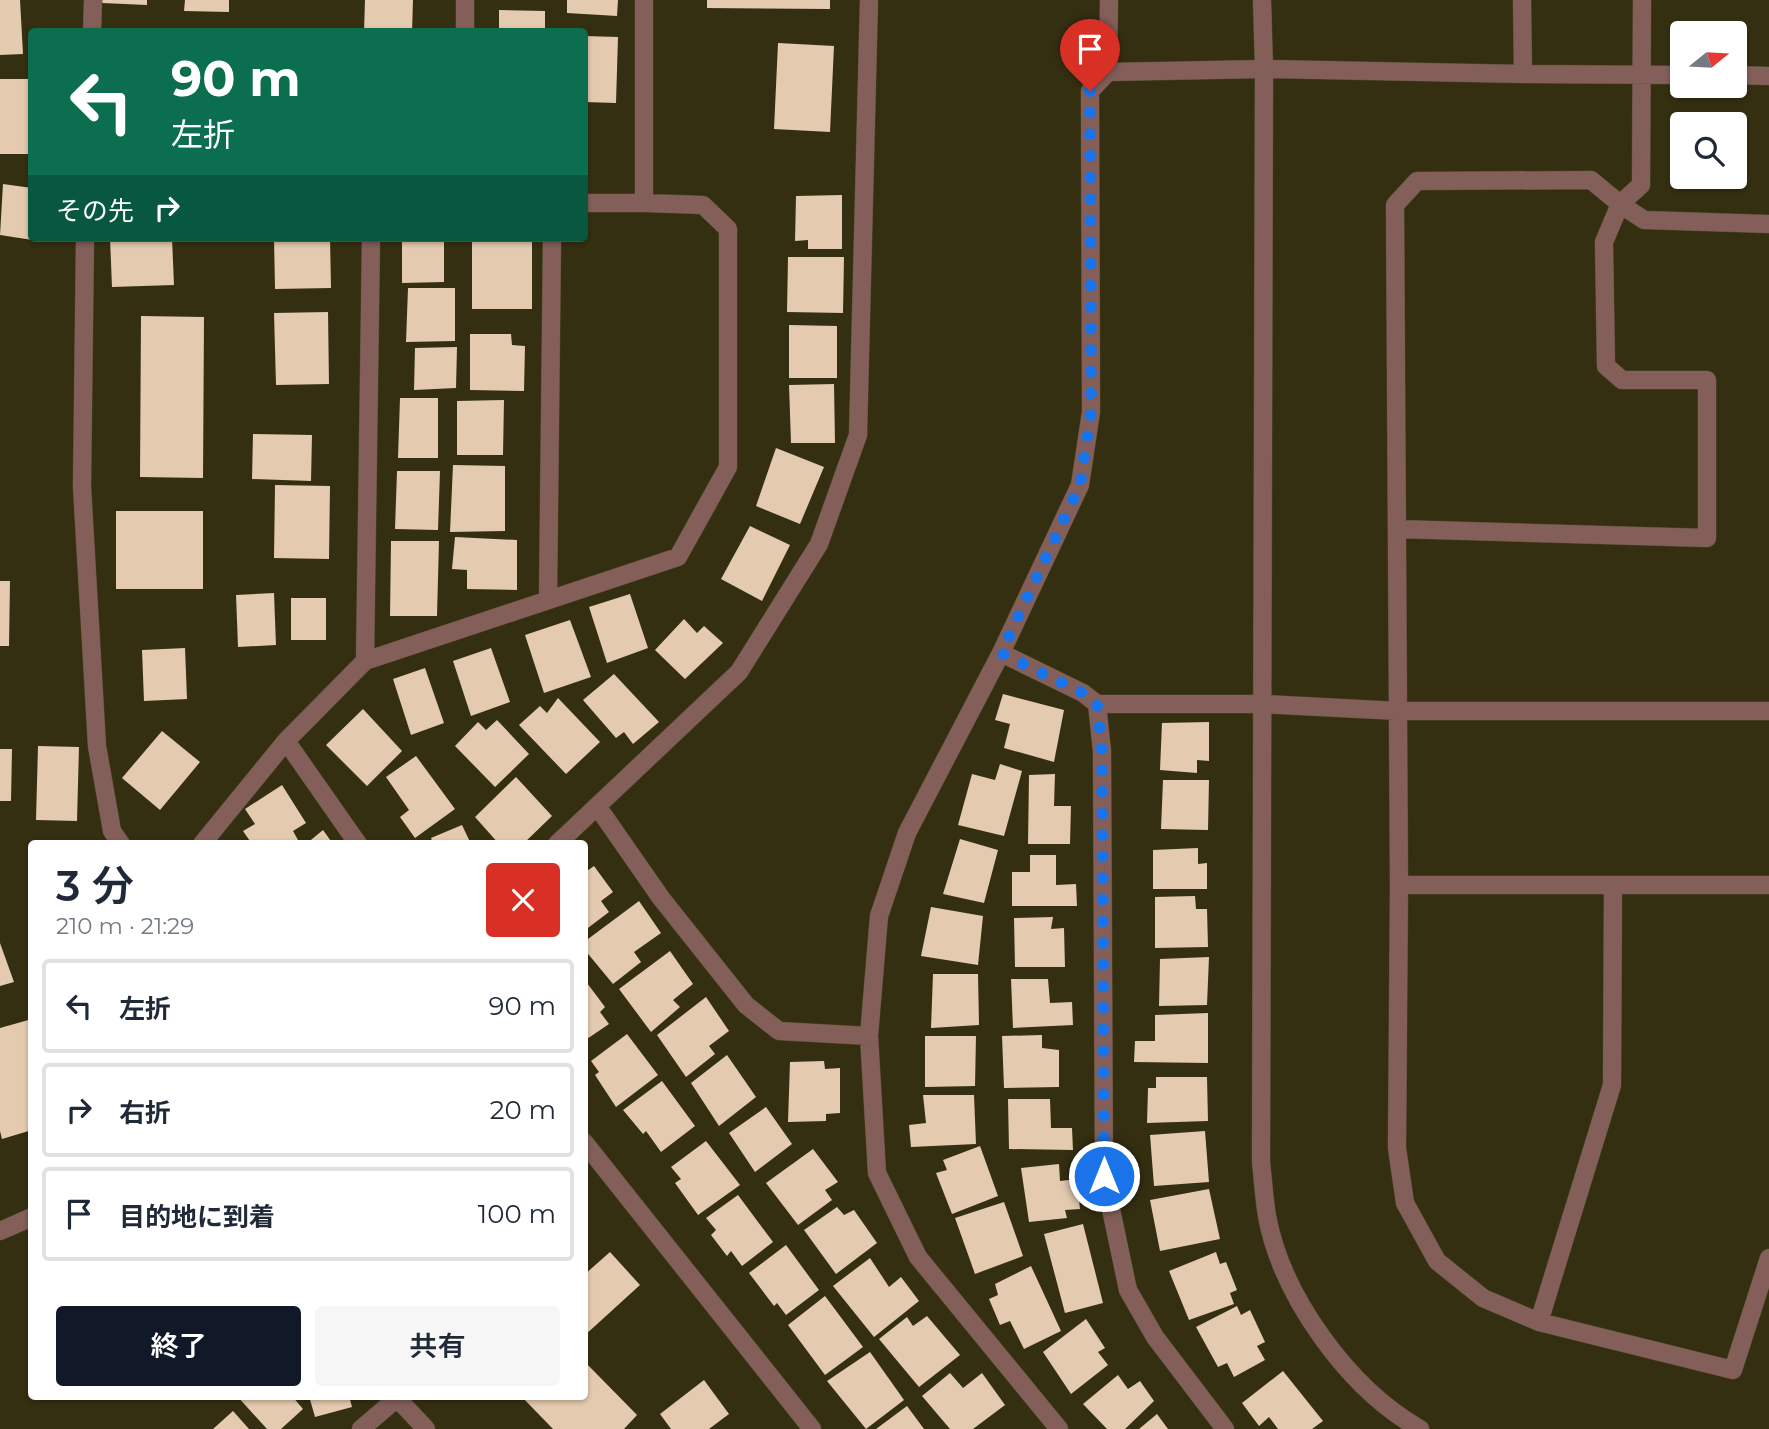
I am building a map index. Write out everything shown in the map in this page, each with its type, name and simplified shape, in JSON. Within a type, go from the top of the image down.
[{"type":"street","points":[[92,28],[93,0]]},
{"type":"street","points":[[465,0],[465,28]]},
{"type":"street","points":[[644,0],[644,202]]},
{"type":"street","points":[[561,840],[739,672],[819,544],[858,435],[869,0]]},
{"type":"street","points":[[1059,1429],[918,1257],[877,1173],[869,1036],[880,916],[907,833],[1001,653],[1080,485],[1091,412],[1090,91],[1108,72],[1109,0]]},
{"type":"street","points":[[1262,0],[1261,1162],[1268,1217],[1285,1270],[1309,1319],[1343,1365],[1398,1417],[1420,1429]]},
{"type":"street","points":[[1522,0],[1523,74]]},
{"type":"street","points":[[1397,528],[1707,538],[1707,380],[1622,380],[1606,366],[1604,242],[1620,204],[1641,184],[1642,0]]},
{"type":"street","points":[[1108,72],[1264,69],[1670,75]]},
{"type":"street","points":[[1747,75],[1769,76]]},
{"type":"street","points":[[1769,224],[1644,220],[1591,180],[1417,181],[1395,205],[1399,885],[1397,1148],[1405,1203],[1437,1261],[1483,1298],[1539,1322],[1733,1370],[1769,1258]]},
{"type":"street","points":[[205,840],[286,741],[365,661],[678,557],[728,467],[728,229],[703,205],[588,203]]},
{"type":"street","points":[[85,242],[82,487],[96,733],[112,831],[118,840]]},
{"type":"street","points":[[365,661],[371,242]]},
{"type":"street","points":[[548,599],[552,242]]},
{"type":"street","points":[[1001,653],[1083,693],[1097,704],[1262,704],[1398,711],[1769,711]]},
{"type":"street","points":[[1097,704],[1102,751],[1104,1176],[1128,1290],[1156,1337],[1225,1429]]},
{"type":"street","points":[[286,741],[355,840]]},
{"type":"street","points":[[597,806],[661,898],[746,1005],[779,1031],[869,1036]]},
{"type":"street","points":[[1399,885],[1769,885]]},
{"type":"street","points":[[1539,1322],[1612,1085],[1614,886]]},
{"type":"street","points":[[588,1147],[812,1429]]},
{"type":"street","points":[[0,1231],[28,1219]]},
{"type":"street","points":[[361,1429],[394,1400]]},
{"type":"street","points":[[398,1400],[426,1429]]},
{"type":"building","points":[[0,0],[20,0],[23,54],[0,55]]},
{"type":"building","points":[[102,0],[147,0],[147,5],[102,3]]},
{"type":"building","points":[[185,0],[229,0],[229,12],[184,11]]},
{"type":"building","points":[[365,0],[413,0],[412,28],[364,28]]},
{"type":"building","points":[[567,0],[618,0],[617,16],[567,13]]},
{"type":"building","points":[[707,0],[830,0],[830,9],[707,8]]},
{"type":"building","points":[[499,10],[545,11],[545,28],[499,28]]},
{"type":"building","points":[[588,36],[618,37],[616,103],[588,102]]},
{"type":"building","points":[[778,43],[834,46],[830,132],[774,129]]},
{"type":"building","points":[[0,79],[28,79],[28,154],[0,154]]},
{"type":"building","points":[[3,184],[28,187],[28,239],[0,235]]},
{"type":"building","points":[[842,195],[842,249],[808,249],[808,240],[795,241],[796,196]]},
{"type":"building","points":[[110,242],[172,242],[174,285],[112,287]]},
{"type":"building","points":[[274,242],[330,242],[331,288],[275,289]]},
{"type":"building","points":[[402,242],[444,242],[444,282],[402,283]]},
{"type":"building","points":[[472,242],[532,242],[532,309],[472,309]]},
{"type":"building","points":[[788,257],[844,257],[843,313],[787,312]]},
{"type":"building","points":[[408,288],[455,288],[455,341],[406,342]]},
{"type":"building","points":[[328,312],[329,384],[276,385],[274,313]]},
{"type":"building","points":[[141,316],[204,317],[203,478],[140,477]]},
{"type":"building","points":[[789,325],[837,326],[837,378],[789,378]]},
{"type":"building","points":[[470,334],[511,334],[512,345],[525,346],[524,391],[470,390]]},
{"type":"building","points":[[457,347],[456,388],[414,390],[415,348]]},
{"type":"building","points":[[834,384],[835,443],[791,443],[789,385]]},
{"type":"building","points":[[400,398],[438,398],[438,458],[398,458]]},
{"type":"building","points":[[504,400],[503,455],[457,455],[457,401]]},
{"type":"building","points":[[253,434],[312,435],[311,481],[252,479]]},
{"type":"building","points":[[776,448],[824,467],[800,524],[756,506]]},
{"type":"building","points":[[453,465],[505,466],[505,531],[450,532]]},
{"type":"building","points":[[397,471],[440,471],[438,530],[395,529]]},
{"type":"building","points":[[275,485],[330,486],[329,559],[274,558]]},
{"type":"building","points":[[116,511],[203,511],[203,589],[116,589]]},
{"type":"building","points":[[750,526],[790,545],[762,601],[721,579]]},
{"type":"building","points":[[455,537],[517,540],[517,590],[467,589],[467,570],[452,569]]},
{"type":"building","points":[[391,541],[439,541],[437,616],[390,616]]},
{"type":"building","points":[[0,581],[10,581],[9,646],[0,646]]},
{"type":"building","points":[[274,593],[276,645],[238,647],[236,595]]},
{"type":"building","points":[[630,594],[648,648],[607,663],[589,607]]},
{"type":"building","points":[[291,598],[326,598],[326,640],[291,640]]},
{"type":"building","points":[[684,619],[697,633],[704,626],[723,643],[685,679],[655,650]]},
{"type":"building","points":[[570,620],[591,677],[544,693],[525,635]]},
{"type":"building","points":[[185,648],[187,699],[144,701],[142,650]]},
{"type":"building","points":[[491,648],[510,702],[471,716],[453,661]]},
{"type":"building","points":[[425,668],[444,723],[411,735],[393,679]]},
{"type":"building","points":[[614,674],[659,722],[633,744],[624,732],[616,738],[583,700]]},
{"type":"building","points":[[1003,694],[1064,710],[1054,762],[1004,748],[1010,724],[995,720]]},
{"type":"building","points":[[558,698],[600,742],[566,774],[519,725],[540,706],[547,713]]},
{"type":"building","points":[[363,709],[402,751],[367,786],[326,745]]},
{"type":"building","points":[[497,720],[529,754],[495,787],[455,746],[478,722],[486,730]]},
{"type":"building","points":[[1209,722],[1209,761],[1197,760],[1197,773],[1160,770],[1162,723]]},
{"type":"building","points":[[162,731],[200,762],[160,810],[122,778]]},
{"type":"building","points":[[38,746],[79,747],[77,821],[36,820]]},
{"type":"building","points":[[0,749],[12,749],[11,801],[0,801]]},
{"type":"building","points":[[416,756],[455,809],[415,838],[400,817],[409,810],[386,777]]},
{"type":"building","points":[[1000,764],[1022,771],[1004,836],[958,825],[972,774],[995,780]]},
{"type":"building","points":[[1055,774],[1054,806],[1071,806],[1070,844],[1028,844],[1029,775]]},
{"type":"building","points":[[516,777],[552,816],[527,840],[495,840],[475,817]]},
{"type":"building","points":[[1163,780],[1209,780],[1208,830],[1161,829]]},
{"type":"building","points":[[282,785],[306,823],[293,831],[298,840],[249,840],[243,831],[255,824],[245,809]]},
{"type":"building","points":[[462,825],[469,840],[432,840]]},
{"type":"building","points":[[323,830],[330,840],[311,840]]},
{"type":"building","points":[[960,839],[998,850],[984,903],[943,894]]},
{"type":"building","points":[[1198,848],[1198,864],[1207,863],[1207,889],[1153,889],[1153,850]]},
{"type":"building","points":[[1030,855],[1056,855],[1056,885],[1076,884],[1077,906],[1012,906],[1012,872],[1030,872]]},
{"type":"building","points":[[594,866],[613,892],[601,901],[609,912],[588,928],[588,870]]},
{"type":"building","points":[[1195,896],[1196,909],[1207,909],[1208,947],[1155,948],[1155,897]]},
{"type":"building","points":[[639,901],[661,933],[634,952],[641,962],[613,984],[588,954],[588,939]]},
{"type":"building","points":[[931,907],[983,916],[978,965],[921,956]]},
{"type":"building","points":[[1053,917],[1051,929],[1064,928],[1065,967],[1015,967],[1014,918]]},
{"type":"building","points":[[0,943],[14,982],[0,986]]},
{"type":"building","points":[[670,951],[693,984],[673,1000],[680,1007],[651,1032],[619,989]]},
{"type":"building","points":[[1209,957],[1207,1005],[1159,1006],[1160,959]]},
{"type":"building","points":[[933,974],[978,974],[979,1025],[931,1028]]},
{"type":"building","points":[[1011,979],[1048,979],[1050,1003],[1072,1002],[1073,1025],[1013,1028]]},
{"type":"building","points":[[588,984],[605,1007],[600,1012],[609,1024],[588,1038]]},
{"type":"building","points":[[706,997],[729,1031],[709,1046],[715,1054],[686,1077],[657,1035]]},
{"type":"building","points":[[1208,1013],[1208,1063],[1134,1062],[1135,1041],[1155,1041],[1155,1015]]},
{"type":"building","points":[[28,1020],[28,1131],[2,1139],[0,1131],[0,1028]]},
{"type":"building","points":[[627,1034],[658,1075],[616,1107],[595,1075],[599,1072],[591,1061]]},
{"type":"building","points":[[1042,1035],[1042,1048],[1059,1050],[1059,1087],[1004,1088],[1002,1036]]},
{"type":"building","points":[[925,1036],[976,1036],[975,1086],[925,1087]]},
{"type":"building","points":[[727,1055],[756,1097],[719,1126],[691,1083]]},
{"type":"building","points":[[824,1061],[825,1069],[840,1068],[840,1113],[826,1114],[826,1121],[788,1122],[790,1062]]},
{"type":"building","points":[[1156,1077],[1207,1077],[1208,1121],[1147,1123],[1148,1088],[1156,1088]]},
{"type":"building","points":[[662,1081],[695,1126],[661,1152],[646,1131],[643,1134],[623,1110]]},
{"type":"building","points":[[923,1095],[974,1095],[976,1144],[911,1147],[909,1125],[926,1123]]},
{"type":"building","points":[[1008,1099],[1050,1099],[1051,1128],[1072,1128],[1073,1150],[1009,1149]]},
{"type":"building","points":[[766,1107],[792,1144],[755,1172],[729,1133]]},
{"type":"building","points":[[1205,1131],[1209,1182],[1154,1186],[1150,1135]]},
{"type":"building","points":[[706,1141],[740,1185],[698,1215],[675,1183],[681,1179],[671,1167]]},
{"type":"building","points":[[980,1146],[998,1196],[952,1214],[936,1173],[947,1170],[943,1160]]},
{"type":"building","points":[[813,1149],[838,1182],[825,1190],[832,1200],[798,1225],[766,1183]]},
{"type":"building","points":[[1059,1164],[1060,1181],[1077,1179],[1080,1209],[1065,1210],[1067,1218],[1029,1222],[1021,1168]]},
{"type":"building","points":[[1209,1189],[1220,1239],[1160,1251],[1150,1200]]},
{"type":"building","points":[[738,1195],[773,1242],[742,1266],[731,1251],[727,1256],[711,1235],[716,1230],[706,1218]]},
{"type":"building","points":[[1004,1202],[1023,1256],[975,1274],[955,1218]]},
{"type":"building","points":[[837,1207],[844,1215],[854,1210],[877,1243],[836,1274],[804,1230]]},
{"type":"building","points":[[1083,1224],[1103,1303],[1065,1313],[1044,1234]]},
{"type":"building","points":[[786,1245],[819,1290],[786,1315],[777,1303],[774,1306],[749,1273]]},
{"type":"building","points":[[610,1252],[640,1285],[588,1332],[588,1271]]},
{"type":"building","points":[[1216,1252],[1220,1264],[1226,1262],[1237,1290],[1230,1293],[1234,1304],[1189,1320],[1169,1271]]},
{"type":"building","points":[[870,1258],[889,1287],[901,1277],[919,1301],[874,1337],[833,1286]]},
{"type":"building","points":[[1031,1266],[1061,1331],[1024,1349],[1010,1321],[1000,1325],[989,1299],[998,1295],[995,1284]]},
{"type":"building","points":[[825,1296],[863,1347],[825,1375],[788,1325]]},
{"type":"building","points":[[1237,1306],[1241,1315],[1250,1310],[1265,1342],[1257,1346],[1265,1360],[1234,1377],[1227,1363],[1218,1367],[1196,1327]]},
{"type":"building","points":[[927,1316],[960,1355],[919,1387],[879,1339],[907,1317],[913,1326]]},
{"type":"building","points":[[1086,1319],[1105,1348],[1098,1352],[1108,1365],[1071,1394],[1043,1352]]},
{"type":"building","points":[[870,1352],[904,1400],[866,1429],[827,1381]]},
{"type":"building","points":[[588,1365],[637,1415],[624,1429],[553,1429],[525,1400],[588,1400]]},
{"type":"building","points":[[1283,1371],[1323,1421],[1312,1429],[1278,1429],[1269,1417],[1259,1426],[1242,1403]]},
{"type":"building","points":[[950,1373],[963,1388],[982,1373],[1005,1405],[973,1429],[950,1429],[922,1396]]},
{"type":"building","points":[[1118,1375],[1128,1389],[1140,1381],[1154,1401],[1125,1429],[1107,1429],[1083,1404]]},
{"type":"building","points":[[704,1380],[729,1414],[709,1429],[671,1429],[660,1414]]},
{"type":"building","points":[[241,1400],[295,1400],[303,1409],[281,1429],[267,1429]]},
{"type":"building","points":[[310,1400],[350,1400],[352,1407],[315,1417]]},
{"type":"building","points":[[907,1406],[924,1429],[876,1429]]},
{"type":"building","points":[[233,1411],[249,1429],[213,1429]]},
{"type":"building","points":[[1157,1414],[1168,1429],[1139,1429]]},
{"type":"route","points":[[1090,91],[1091,412],[1080,485],[1001,653],[1083,693],[1097,704],[1102,751],[1104,1176]]}]
